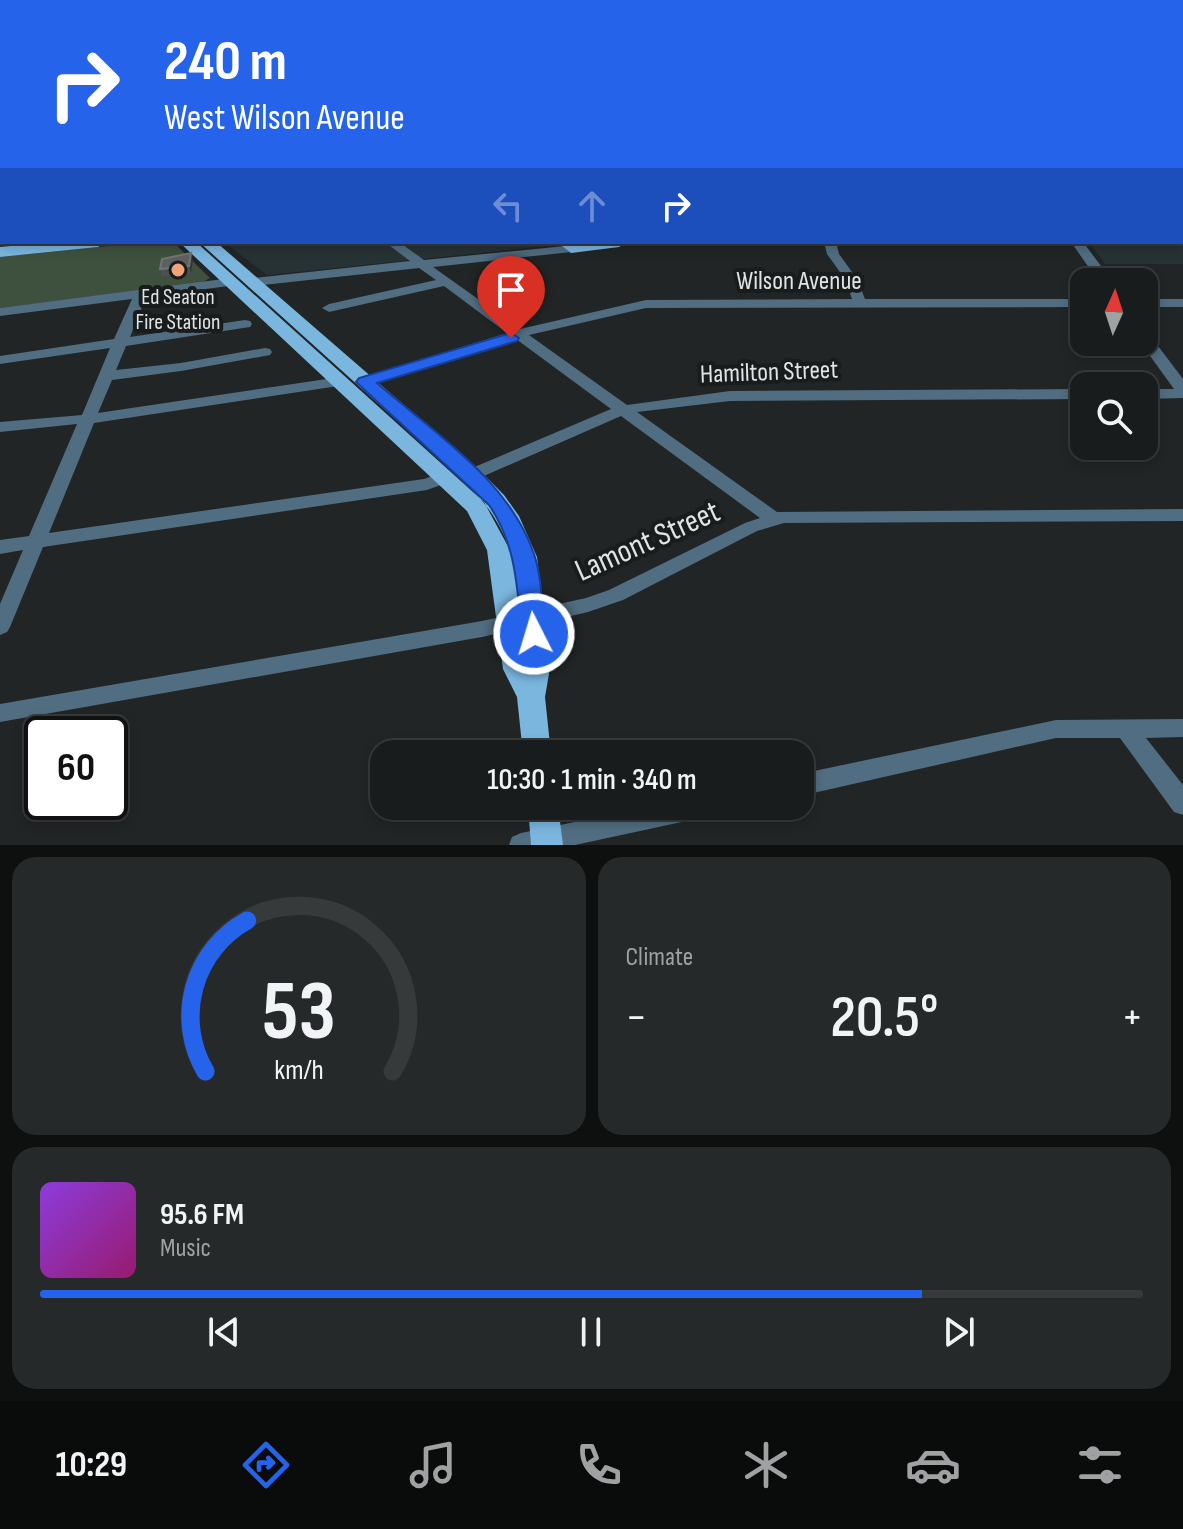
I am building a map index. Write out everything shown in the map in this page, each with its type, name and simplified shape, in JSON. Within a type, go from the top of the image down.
[{"type":"main road","points":[[0,252],[78,244]]},
{"type":"main road","points":[[189,244],[340,382],[458,476],[496,500],[518,537],[527,573],[516,669],[531,697],[536,740]]},
{"type":"main road","points":[[209,244],[365,382],[458,476]]},
{"type":"main road","points":[[538,843],[541,820]]},
{"type":"street","points":[[394,244],[774,519]]},
{"type":"street","points":[[830,244],[833,254],[851,279],[860,304]]},
{"type":"street","points":[[1078,244],[1096,268]]},
{"type":"street","points":[[253,282],[568,245]]},
{"type":"street","points":[[0,312],[231,282]]},
{"type":"street","points":[[329,308],[446,282]]},
{"type":"street","points":[[0,627],[140,295]]},
{"type":"street","name":"Wilson Avenue","points":[[365,382],[518,334],[646,304],[1070,303]]},
{"type":"street","points":[[1158,303],[1183,303]]},
{"type":"street","points":[[0,360],[245,324]]},
{"type":"street","points":[[106,376],[265,352]]},
{"type":"street","points":[[1157,356],[1183,392]]},
{"type":"street","points":[[0,427],[88,419],[340,382]]},
{"type":"street","points":[[1158,393],[1183,392]]},
{"type":"street","name":"Hamilton Street","points":[[0,547],[427,484],[458,476],[625,410],[730,396],[1070,394]]},
{"type":"street","name":"Lamont Street","points":[[0,713],[521,620],[603,601],[774,519],[1183,515]]},
{"type":"street","points":[[1125,728],[1183,804]]},
{"type":"street","points":[[814,782],[1056,729],[1183,728]]},
{"type":"street","points":[[538,843],[642,820]]},
{"type":"shaded area","points":[[227,244],[550,244],[546,246],[267,275]]},
{"type":"shaded area","points":[[1090,244],[1183,244],[1183,264],[1105,264]]},
{"type":"green space","points":[[127,244],[175,244],[210,278],[200,284],[0,308],[0,257]]},
{"type":"building","points":[[191,253],[189,266],[160,269],[162,259]]},
{"type":"place","name":"Ed Seaton Fire Station","points":[[178,270]]},
{"type":"route","points":[[511,338],[365,382],[471,475],[496,500],[511,521],[525,557],[534,634]]}]
